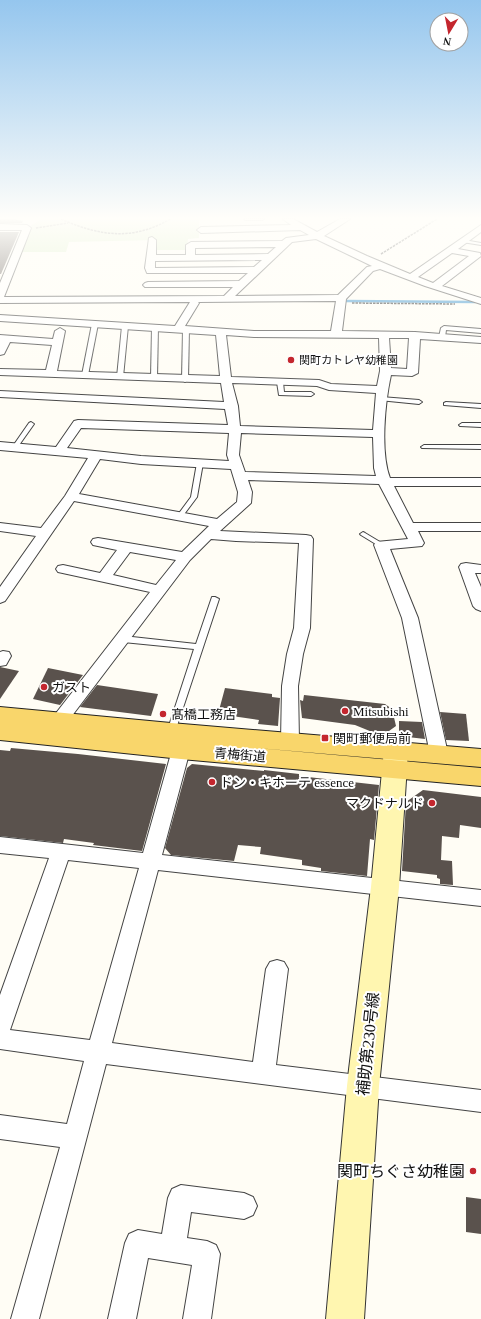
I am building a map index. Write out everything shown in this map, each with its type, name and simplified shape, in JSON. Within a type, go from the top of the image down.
[{"type":"main road","name":"青梅街道","points":[[0,714],[59,721],[176,741],[290,741],[481,777]]},
{"type":"main road","name":"青梅街道","points":[[0,731],[176,741],[395,760],[439,754],[481,758]]},
{"type":"street","points":[[0,295],[6,281]]},
{"type":"street","points":[[147,298],[149,281]]},
{"type":"street","points":[[227,298],[246,281]]},
{"type":"street","points":[[336,335],[340,300],[359,281]]},
{"type":"street","points":[[419,281],[481,301]]},
{"type":"street","points":[[435,286],[443,281]]},
{"type":"street","points":[[148,284],[242,284]]},
{"type":"street","points":[[0,300],[227,298],[340,300]]},
{"type":"street","points":[[182,329],[194,303]]},
{"type":"street","points":[[0,318],[254,334],[415,335],[481,340]]},
{"type":"street","points":[[51,374],[62,322]]},
{"type":"street","points":[[59,721],[185,557],[208,534],[244,503],[245,492],[233,455],[235,430],[232,406],[223,363],[221,332]]},
{"type":"street","points":[[384,335],[386,371],[382,395],[379,434],[380,468],[385,481],[417,543],[381,544],[410,618],[439,754]]},
{"type":"street","points":[[386,371],[412,373],[415,335]]},
{"type":"street","points":[[0,352],[3,338],[57,342]]},
{"type":"street","points":[[0,372],[185,380],[319,383],[329,387],[382,395]]},
{"type":"street","points":[[0,394],[232,406]]},
{"type":"street","points":[[58,451],[78,424],[379,434]]},
{"type":"street","points":[[0,446],[200,463],[237,471],[385,481],[481,482]]},
{"type":"street","points":[[0,598],[71,496],[96,455]]},
{"type":"street","points":[[71,496],[220,524]]},
{"type":"street","points":[[409,526],[481,526]]},
{"type":"street","points":[[0,527],[45,534]]},
{"type":"street","points":[[208,534],[236,537],[306,539],[302,628],[295,654],[290,686],[290,741]]},
{"type":"street","points":[[98,542],[185,557]]},
{"type":"street","points":[[104,578],[126,547]]},
{"type":"street","points":[[481,569],[466,567],[481,606]]},
{"type":"street","points":[[63,569],[160,590]]},
{"type":"street","points":[[25,1319],[151,862],[176,741]]},
{"type":"street","name":"補助第230号線","points":[[345,1319],[363,1086],[385,887],[395,760]]},
{"type":"street","points":[[0,845],[481,898]]},
{"type":"street","points":[[0,1027],[61,852]]},
{"type":"street","points":[[263,1074],[277,969]]},
{"type":"street","points":[[0,1039],[481,1101]]},
{"type":"street","points":[[0,1126],[75,1137]]},
{"type":"street","points":[[172,1248],[181,1198],[244,1206]]},
{"type":"street","points":[[122,1319],[138,1243],[207,1254],[197,1319]]},
{"type":"lane","points":[[85,375],[94,324]]},
{"type":"lane","points":[[120,376],[125,326]]},
{"type":"lane","points":[[154,378],[155,327]]},
{"type":"lane","points":[[442,337],[444,328],[481,331]]},
{"type":"lane","points":[[182,329],[185,380]]},
{"type":"lane","points":[[280,382],[281,394],[311,394]]},
{"type":"lane","points":[[382,395],[419,402]]},
{"type":"lane","points":[[446,404],[481,406]]},
{"type":"lane","points":[[15,447],[31,424]]},
{"type":"lane","points":[[462,425],[481,425]]},
{"type":"lane","points":[[424,447],[481,447]]},
{"type":"lane","points":[[180,516],[194,497],[200,463]]},
{"type":"lane","points":[[363,534],[381,544]]},
{"type":"lane","points":[[176,741],[199,648],[215,599]]},
{"type":"lane","points":[[122,639],[199,648]]},
{"type":"path","points":[[340,300],[456,304]]},
{"type":"building","points":[[0,667],[19,671],[0,699]]},
{"type":"building","points":[[48,668],[83,675],[60,705],[33,699]]},
{"type":"building","points":[[97,685],[158,694],[151,716],[80,707]]},
{"type":"building","points":[[225,688],[272,694],[272,697],[280,698],[278,726],[258,724],[259,720],[218,714]]},
{"type":"building","points":[[304,695],[385,704],[392,709],[396,726],[382,736],[355,725],[302,718],[300,700],[303,701]]},
{"type":"building","points":[[440,712],[466,714],[469,741],[446,740]]},
{"type":"building","points":[[399,721],[422,722],[425,739],[399,736]]},
{"type":"building","points":[[11,748],[166,764],[142,851],[93,845],[94,843],[64,839],[63,843],[0,836],[0,750],[10,751]]},
{"type":"building","points":[[192,764],[264,770],[299,774],[299,776],[379,785],[374,840],[370,839],[367,876],[321,871],[321,868],[302,865],[302,860],[260,854],[261,847],[238,845],[234,861],[171,855],[165,848],[187,768]]},
{"type":"building","points":[[423,790],[481,797],[481,828],[460,825],[459,838],[442,836],[441,860],[452,861],[453,885],[440,884],[440,879],[437,878],[437,875],[402,871],[406,802]]},
{"type":"building","points":[[466,1197],[481,1199],[481,1234],[466,1232]]},
{"type":"waterway","points":[[346,301],[475,302]]},
{"type":"place","name":"関町カトレヤ幼稚園","points":[[291,360]]},
{"type":"place","name":"ガスト","points":[[44,687]]},
{"type":"place","name":"Mitsubishi","points":[[345,711]]},
{"type":"place","name":"髙橋工務店","points":[[163,714]]},
{"type":"place","name":"関町郵便局前","points":[[325,738]]},
{"type":"place","name":"ドン・キホーテ essence","points":[[212,782]]},
{"type":"place","name":"マクドナルド","points":[[432,803]]},
{"type":"place","name":"関町ちぐさ幼稚園","points":[[473,1171]]}]
